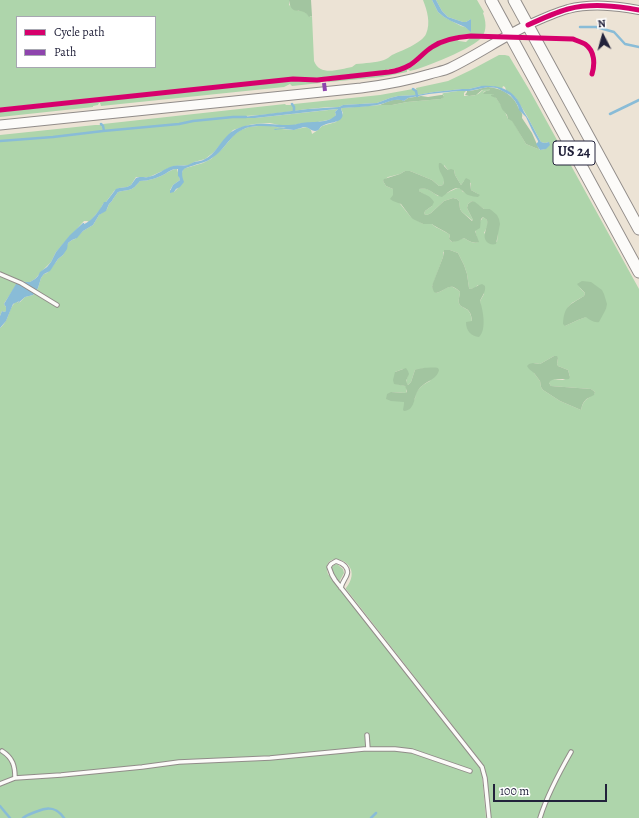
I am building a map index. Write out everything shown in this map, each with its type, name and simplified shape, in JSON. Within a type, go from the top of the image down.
[{"type":"highway","name":"US 24","points":[[491,0],[639,272]]},
{"type":"highway","name":"US 24","points":[[514,0],[639,229]]},
{"type":"main road","points":[[0,125],[361,88],[400,82],[448,69],[476,55],[509,34],[528,25]]},
{"type":"street","points":[[528,25],[568,9],[592,5],[639,10]]},
{"type":"lane","points":[[0,274],[21,283],[57,305]]},
{"type":"lane","points":[[342,588],[342,583],[348,572],[344,566],[336,561],[331,564],[329,568],[332,575],[342,588],[479,763],[482,768],[485,778],[489,818]]},
{"type":"lane","points":[[367,735],[368,749]]},
{"type":"lane","points":[[0,784],[15,778],[61,775],[179,762],[264,758],[368,749],[395,749],[412,751],[470,771]]},
{"type":"lane","points":[[2,751],[7,754],[13,762],[15,778]]},
{"type":"lane","points":[[540,818],[570,752]]},
{"type":"green space","points":[[0,0],[289,0],[289,5],[298,11],[303,11],[310,17],[312,16],[314,61],[321,69],[331,71],[352,67],[356,64],[387,59],[420,41],[426,34],[428,25],[427,12],[423,0],[432,0],[438,12],[444,17],[468,29],[471,19],[463,22],[448,17],[442,11],[436,0],[477,0],[484,12],[486,25],[482,37],[469,47],[426,66],[410,71],[407,70],[407,72],[382,77],[327,81],[386,74],[410,68],[435,47],[456,39],[466,42],[471,37],[471,34],[459,35],[437,42],[428,47],[410,63],[402,67],[380,71],[314,78],[296,77],[0,108]]},
{"type":"green space","points":[[289,0],[311,0],[312,16],[309,17],[303,12],[292,9]]},
{"type":"green space","points":[[499,55],[509,56],[530,91],[639,289],[639,818],[491,818],[486,772],[482,763],[346,589],[351,578],[351,570],[348,564],[342,560],[336,559],[330,561],[327,566],[328,574],[481,769],[486,818],[0,818],[0,328],[6,321],[14,304],[17,301],[19,301],[17,303],[20,302],[25,297],[35,293],[41,278],[63,255],[68,243],[93,225],[99,215],[107,209],[118,192],[133,189],[140,181],[153,179],[171,170],[177,169],[180,180],[173,185],[170,190],[174,192],[178,188],[183,169],[211,159],[234,135],[241,130],[258,126],[271,126],[292,130],[307,127],[311,130],[312,134],[322,126],[336,122],[343,113],[342,108],[392,105],[441,99],[444,96],[442,94],[444,93],[458,91],[466,91],[464,96],[471,96],[490,89],[483,92],[485,94],[493,94],[508,119],[512,120],[526,144],[540,150],[545,149],[549,142],[541,142],[516,98],[503,86],[502,89],[492,86],[481,86],[469,89],[398,96],[377,103],[343,105],[339,107],[315,108],[245,116],[243,117],[255,118],[338,109],[335,112],[336,115],[334,118],[313,123],[302,123],[291,126],[270,123],[254,124],[233,130],[214,152],[205,159],[189,165],[174,166],[149,177],[136,177],[131,185],[114,191],[89,222],[84,221],[56,252],[51,262],[35,279],[30,282],[19,281],[4,304],[6,311],[2,311],[0,316],[0,135],[95,125],[101,125],[104,129],[103,124],[285,104],[293,105],[294,110],[294,104],[380,95],[413,89],[417,93],[416,88],[448,81]],"holes":[[[444,165],[448,170],[454,170],[455,175],[461,185],[464,181],[471,183],[471,190],[478,194],[463,192],[458,188],[438,196],[427,189],[419,189],[419,191],[425,195],[432,206],[425,211],[424,214],[427,215],[431,213],[444,201],[453,198],[459,201],[462,212],[473,221],[467,208],[468,204],[472,201],[484,209],[490,209],[498,230],[497,242],[484,233],[488,225],[487,220],[483,217],[475,230],[478,242],[476,243],[464,238],[452,242],[448,233],[432,224],[423,224],[410,216],[393,195],[393,189],[386,186],[383,181],[388,177],[405,171],[410,171],[432,180],[439,186],[443,185]],[[450,250],[458,253],[467,274],[469,288],[475,288],[478,285],[484,294],[480,301],[483,324],[472,322],[468,310],[459,303],[460,292],[456,289],[453,287],[448,287],[436,293],[432,287],[443,257],[443,252]],[[579,287],[606,309],[565,326],[568,307],[584,296],[585,293]],[[554,356],[558,358],[558,366],[568,370],[570,377],[563,380],[552,379],[549,381],[551,386],[591,389],[595,392],[584,402],[581,410],[560,401],[543,390],[540,381],[534,373],[533,363],[540,364]],[[435,368],[430,381],[420,388],[416,393],[415,399],[404,404],[404,401],[391,401],[391,392],[406,393],[407,391],[405,386],[397,384],[395,372],[403,369],[408,374],[406,382],[408,385],[411,382],[415,370]]]},
{"type":"green space","points":[[292,81],[322,81],[320,83],[292,86],[290,84],[284,87],[101,106],[99,103],[93,107],[0,117],[0,112]]},
{"type":"green space","points":[[488,87],[498,89],[511,96],[522,113],[522,118],[532,133],[539,149],[526,144],[512,121],[508,119],[496,98],[491,96],[494,94],[483,93],[490,89],[482,90],[476,95],[465,95],[467,91]]},
{"type":"green space","points":[[443,95],[444,97],[441,99],[380,105],[395,100],[404,101],[408,98],[421,96],[428,97]]},
{"type":"green space","points":[[439,163],[441,163],[448,170],[454,170],[455,175],[461,185],[466,178],[470,180],[471,190],[480,195],[475,197],[468,195],[457,188],[451,190],[442,197],[428,190],[422,188],[419,189],[419,191],[429,196],[434,202],[424,214],[427,215],[431,213],[444,201],[453,198],[459,201],[460,209],[472,221],[473,220],[467,208],[468,204],[472,201],[475,202],[484,209],[490,209],[499,219],[500,224],[496,244],[489,244],[486,241],[485,231],[487,220],[483,217],[481,219],[480,228],[475,231],[479,242],[469,241],[464,238],[452,242],[449,239],[450,235],[448,233],[432,224],[423,224],[413,219],[401,204],[390,199],[393,195],[393,189],[386,186],[383,181],[384,179],[405,171],[410,171],[432,180],[439,186],[443,185],[444,180],[439,170]]},
{"type":"green space","points":[[444,250],[450,250],[458,253],[467,274],[470,289],[482,284],[485,286],[480,301],[484,325],[479,337],[471,334],[467,328],[466,322],[472,321],[470,312],[460,305],[460,292],[457,289],[454,287],[448,287],[440,292],[434,292],[432,287],[443,257]]},
{"type":"green space","points":[[582,281],[591,282],[602,290],[607,304],[606,309],[599,322],[594,322],[586,317],[565,326],[563,324],[566,309],[584,296],[585,293],[577,284]]},
{"type":"green space","points":[[554,356],[557,356],[558,358],[558,366],[568,370],[570,377],[569,379],[552,380],[549,383],[551,386],[591,389],[595,392],[594,395],[584,402],[581,410],[560,401],[543,390],[540,381],[527,366],[533,363],[540,364]]},
{"type":"green space","points":[[406,368],[409,374],[406,381],[408,385],[411,382],[415,370],[423,368],[438,368],[439,370],[436,376],[419,389],[411,408],[404,411],[404,402],[386,399],[387,394],[391,392],[406,393],[407,391],[405,386],[394,384],[393,380],[395,372]]},
{"type":"green space","points":[[337,564],[343,569],[344,573],[339,582],[332,572],[332,567]]},
{"type":"water","points":[[432,0],[436,0],[442,11],[448,17],[463,22],[471,19],[471,32],[465,27],[444,17],[438,12]]},
{"type":"water","points":[[481,86],[491,86],[505,89],[513,95],[519,102],[541,142],[549,142],[550,145],[546,149],[540,150],[536,144],[538,141],[526,117],[519,110],[515,101],[510,95],[497,88],[488,87],[469,91],[429,94],[408,98],[404,101],[393,100],[373,106],[342,108],[343,114],[340,120],[325,124],[317,131],[313,131],[306,127],[294,130],[275,130],[274,129],[286,128],[265,126],[246,128],[230,139],[220,152],[211,159],[183,170],[182,175],[184,182],[174,192],[170,193],[173,185],[180,180],[178,176],[178,169],[172,170],[153,179],[140,181],[133,189],[118,192],[109,204],[106,211],[99,215],[93,225],[83,231],[77,238],[68,243],[67,249],[63,255],[58,259],[50,271],[44,274],[41,278],[35,293],[25,297],[17,304],[19,301],[13,304],[6,321],[0,328],[0,316],[2,311],[6,311],[4,304],[16,284],[19,281],[30,282],[35,279],[51,262],[56,252],[70,235],[83,223],[87,223],[93,218],[104,202],[106,202],[116,189],[131,185],[136,178],[139,177],[151,176],[173,166],[188,165],[204,160],[217,149],[228,135],[240,127],[260,124],[290,125],[305,122],[324,121],[333,118],[338,109],[255,118],[243,117],[308,109],[339,107],[343,105],[377,103],[398,96],[469,89]]},
{"type":"waterway","points":[[580,27],[596,27],[614,32],[625,44],[639,47]]},
{"type":"waterway","points":[[413,89],[416,91],[417,96]]},
{"type":"waterway","points":[[610,114],[639,100]]},
{"type":"waterway","points":[[292,104],[294,107],[294,112]]},
{"type":"waterway","points":[[0,141],[53,137],[233,117],[246,117]]},
{"type":"waterway","points":[[101,124],[104,131]]},
{"type":"waterway","points":[[0,806],[10,818]]},
{"type":"waterway","points":[[23,818],[42,809],[49,808],[56,810],[64,818]]},
{"type":"waterway","points":[[371,818],[376,813]]},
{"type":"marked path","points":[[324,83],[325,91]]},
{"type":"cycle path","points":[[528,25],[558,12],[577,7],[604,6],[639,10]]},
{"type":"cycle path","points":[[0,110],[293,79],[317,80],[389,72],[405,68],[416,61],[429,49],[441,42],[471,36],[573,39],[585,44],[591,50],[594,62],[592,74]]}]
